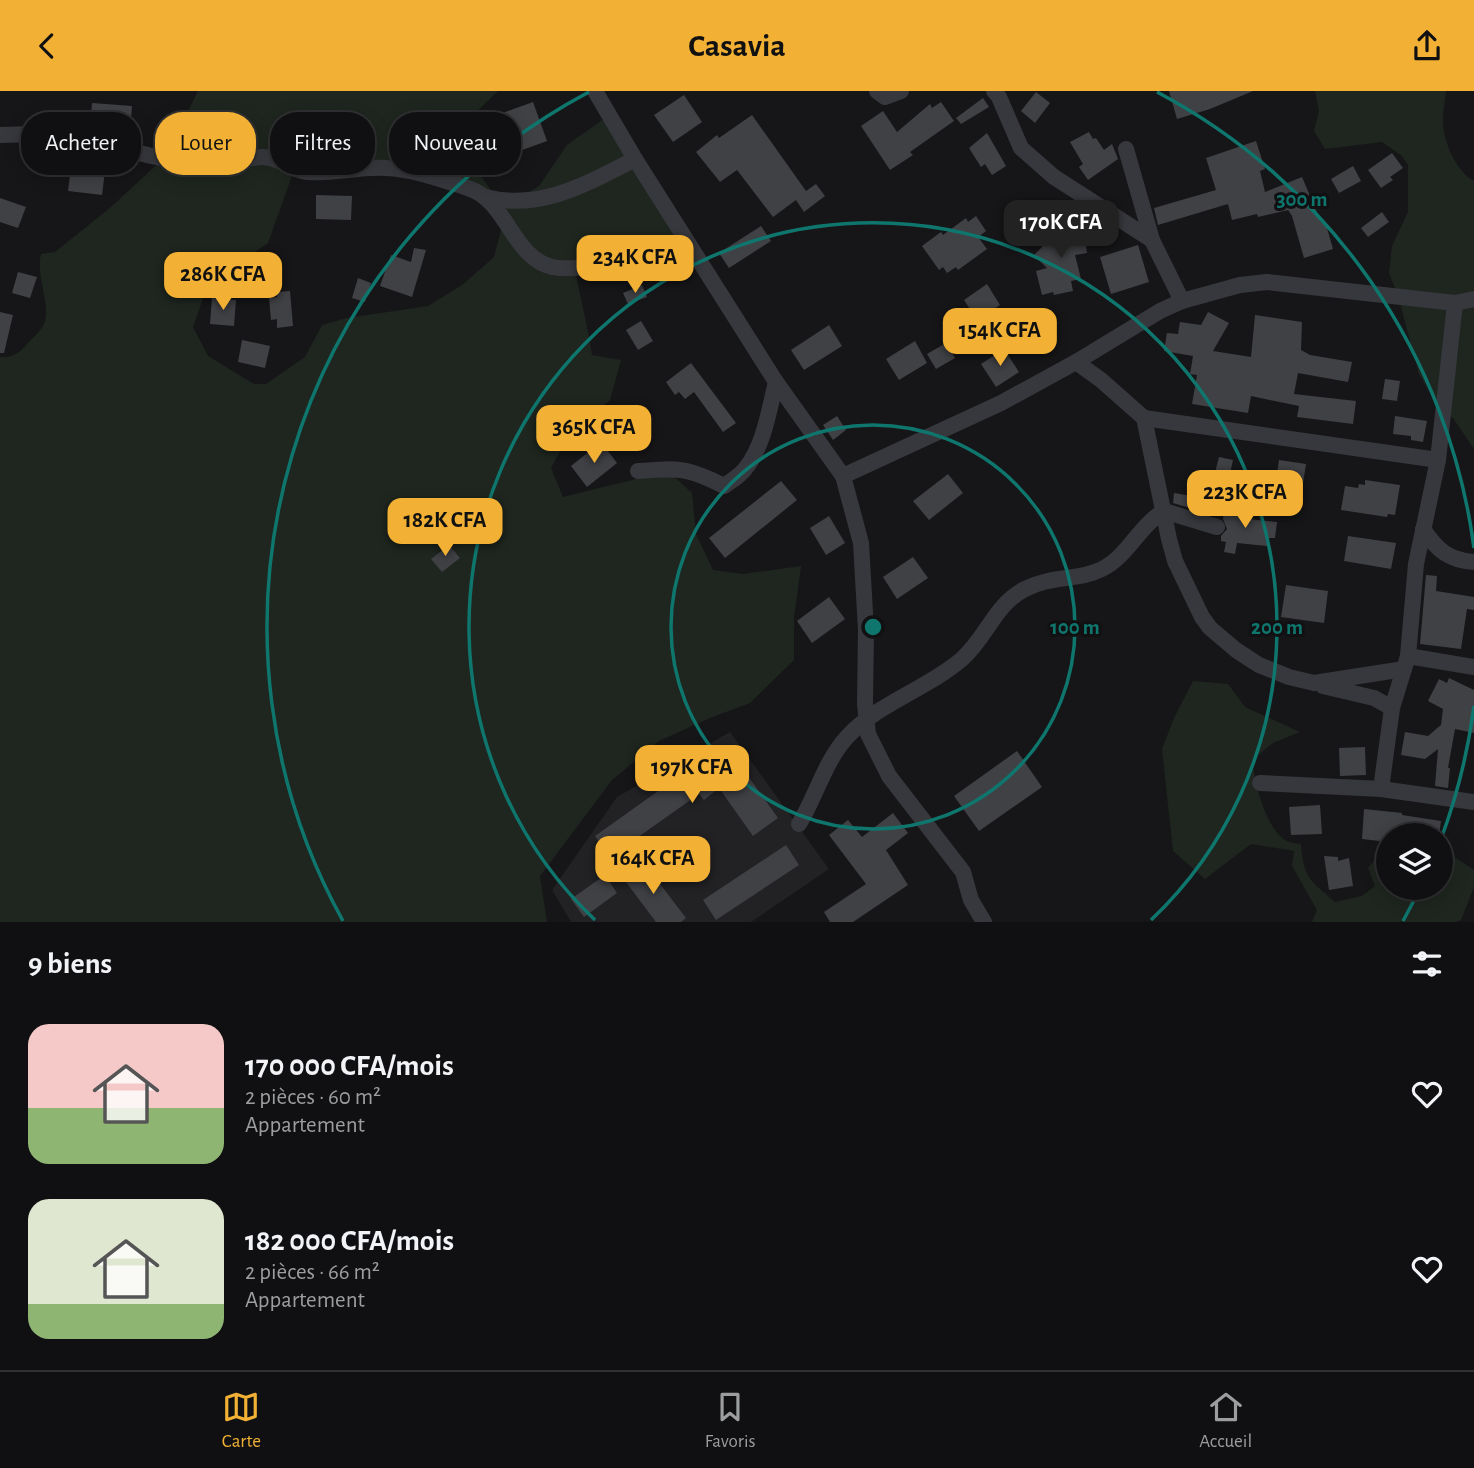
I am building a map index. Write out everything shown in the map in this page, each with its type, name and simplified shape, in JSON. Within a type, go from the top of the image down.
[{"type":"street","points":[[595,91],[776,382],[843,476],[861,543],[868,734],[889,776],[963,872],[971,900],[984,922]]},
{"type":"street","points":[[877,91],[885,97],[901,91]]},
{"type":"street","points":[[994,91],[1021,148],[1054,177],[1152,240]]},
{"type":"street","points":[[0,135],[50,134],[86,139],[173,160],[214,163],[263,157],[294,170],[310,172],[388,168],[456,184],[485,197],[516,203],[574,188],[635,159]]},
{"type":"street","points":[[1126,149],[1152,240],[1182,301]]},
{"type":"street","points":[[485,197],[531,254],[539,262],[554,267],[573,268],[633,259],[666,251],[687,242]]},
{"type":"street","points":[[843,476],[1001,403],[1182,301],[1241,285],[1267,282],[1455,303],[1474,299]]},
{"type":"street","points":[[1381,789],[1392,708],[1406,663],[1411,607],[1423,530],[1438,460],[1455,303]]},
{"type":"street","points":[[1076,362],[1144,418],[1438,460]]},
{"type":"street","points":[[638,471],[680,468],[723,486],[744,471],[754,456],[765,428],[776,382]]},
{"type":"street","points":[[1144,418],[1175,561],[1210,628],[1258,665],[1289,677],[1374,698],[1392,708]]},
{"type":"street","points":[[1164,512],[1217,527]]},
{"type":"street","points":[[799,824],[835,753],[866,719],[922,687],[962,659],[984,634],[1002,606],[1015,594],[1044,580],[1085,575],[1102,569],[1123,552],[1144,527],[1164,512]]},
{"type":"street","points":[[1423,530],[1444,555],[1474,562]]},
{"type":"street","points":[[1314,683],[1406,663],[1474,667]]},
{"type":"street","points":[[1260,783],[1381,789],[1474,802]]},
{"type":"shaded area","points":[[198,91],[498,91],[476,112],[389,112],[389,168],[375,168],[375,112],[270,112],[270,175],[292,175],[268,243],[208,284],[193,327],[208,356],[254,384],[266,384],[305,357],[322,325],[347,318],[428,306],[462,285],[494,257],[502,227],[479,195],[412,175],[480,175],[499,201],[523,196],[539,186],[567,145],[609,115],[690,243],[575,269],[592,355],[621,360],[610,400],[571,432],[551,468],[563,497],[636,479],[657,461],[692,493],[696,534],[713,570],[743,574],[801,566],[794,618],[794,660],[750,703],[659,741],[612,780],[540,876],[547,922],[0,922],[0,357],[19,352],[36,335],[46,319],[40,272],[41,254],[55,252],[111,207],[155,166],[155,175],[256,175],[256,112],[188,112]]},
{"type":"shaded area","points":[[1315,91],[1446,91],[1443,127],[1448,145],[1461,170],[1474,181],[1474,449],[1453,418],[1436,403],[1419,374],[1389,273],[1392,246],[1408,212],[1408,165],[1401,155],[1382,142],[1325,149],[1314,131],[1319,111]]},
{"type":"shaded area","points":[[1193,681],[1228,684],[1245,707],[1300,732],[1273,743],[1252,760],[1258,792],[1267,815],[1278,834],[1285,840],[1301,844],[1306,872],[1310,878],[1335,902],[1362,896],[1375,886],[1368,868],[1376,859],[1376,900],[1453,900],[1453,856],[1474,870],[1474,887],[1461,920],[1312,922],[1317,910],[1292,866],[1294,851],[1251,844],[1205,879],[1173,851],[1162,749]]},
{"type":"shaded area","points":[[730,732],[829,869],[751,922],[571,922],[552,890],[617,797]]},
{"type":"building","points":[[1169,91],[1253,91],[1177,119]]},
{"type":"building","points":[[1036,92],[1050,103],[1035,123],[1021,111]]},
{"type":"building","points":[[684,95],[702,122],[673,142],[654,115]]},
{"type":"building","points":[[983,98],[989,107],[961,124],[956,118]]},
{"type":"building","points":[[533,102],[547,141],[521,150],[521,112],[506,112]]},
{"type":"building","points":[[941,102],[954,121],[910,152],[913,155],[890,170],[861,126],[883,111],[897,132],[930,104],[932,108]]},
{"type":"building","points":[[92,103],[132,106],[132,112],[91,112]]},
{"type":"building","points":[[752,115],[806,191],[816,184],[825,196],[804,212],[796,200],[773,217],[737,170],[720,182],[696,152],[717,135],[719,138]]},
{"type":"building","points":[[1089,132],[1104,150],[1112,144],[1118,159],[1088,180],[1079,167],[1083,164],[1070,142]]},
{"type":"building","points":[[987,133],[1006,166],[992,175],[985,164],[981,167],[969,148]]},
{"type":"building","points":[[1256,141],[1265,169],[1260,171],[1265,192],[1302,177],[1321,222],[1325,221],[1333,249],[1304,258],[1288,210],[1232,220],[1228,204],[1158,225],[1154,208],[1216,190],[1206,158]]},
{"type":"building","points":[[1392,153],[1403,168],[1390,177],[1393,180],[1381,188],[1368,170]]},
{"type":"building","points":[[1353,166],[1361,181],[1339,193],[1331,179]]},
{"type":"building","points":[[70,175],[104,175],[102,195],[68,191]]},
{"type":"building","points":[[316,195],[352,196],[351,220],[316,219]]},
{"type":"building","points":[[0,198],[26,207],[18,228],[0,222]]},
{"type":"building","points":[[1382,212],[1389,222],[1368,237],[1361,228]]},
{"type":"building","points":[[976,216],[986,231],[978,237],[987,249],[958,270],[956,267],[947,273],[943,267],[939,270],[922,246],[966,218],[968,222]]},
{"type":"building","points":[[1083,224],[1087,253],[1075,255],[1081,279],[1071,281],[1073,291],[1042,295],[1036,271],[1047,268],[1034,255],[1062,227]]},
{"type":"building","points":[[761,226],[771,241],[729,268],[719,253]]},
{"type":"building","points":[[1138,245],[1149,282],[1111,294],[1100,257]]},
{"type":"building","points":[[414,248],[426,250],[412,297],[380,286],[391,255],[411,262]]},
{"type":"building","points":[[18,272],[37,277],[30,298],[12,293]]},
{"type":"building","points":[[358,278],[371,283],[365,302],[352,298]]},
{"type":"building","points":[[987,284],[1000,305],[977,320],[964,300]]},
{"type":"building","points":[[642,285],[647,297],[628,304],[623,293]]},
{"type":"building","points":[[290,291],[293,326],[277,328],[277,319],[271,320],[269,298],[277,297],[276,292]]},
{"type":"building","points":[[212,298],[236,300],[234,326],[210,324]]},
{"type":"building","points":[[0,312],[13,315],[4,353],[0,353]]},
{"type":"building","points":[[1208,312],[1229,323],[1213,351],[1251,357],[1255,315],[1302,322],[1301,350],[1310,355],[1352,362],[1348,382],[1298,373],[1294,394],[1356,401],[1353,424],[1297,417],[1299,406],[1251,396],[1248,413],[1192,404],[1197,375],[1190,374],[1193,356],[1164,351],[1167,333],[1178,334],[1180,322],[1201,325]]},
{"type":"building","points":[[641,321],[653,341],[638,350],[626,330]]},
{"type":"building","points":[[829,325],[842,346],[804,370],[791,350]]},
{"type":"building","points":[[242,340],[270,346],[265,368],[238,362]]},
{"type":"building","points":[[915,341],[927,363],[899,380],[886,359]]},
{"type":"building","points":[[946,343],[955,358],[936,369],[927,354]]},
{"type":"building","points":[[1004,349],[1019,372],[996,387],[981,364]]},
{"type":"building","points":[[691,363],[736,423],[723,432],[694,392],[685,399],[679,392],[675,395],[666,382]]},
{"type":"building","points":[[1385,379],[1400,381],[1397,401],[1382,399]]},
{"type":"building","points":[[837,416],[846,430],[833,440],[823,425]]},
{"type":"building","points":[[1395,416],[1427,421],[1423,442],[1411,440],[1411,436],[1393,434]]},
{"type":"building","points":[[601,442],[617,463],[587,487],[571,466]]},
{"type":"building","points":[[1219,457],[1233,460],[1225,496],[1210,492]]},
{"type":"building","points":[[1279,460],[1306,464],[1302,490],[1275,486]]},
{"type":"building","points":[[948,474],[963,493],[929,520],[913,501]]},
{"type":"building","points":[[1365,480],[1400,485],[1395,515],[1388,514],[1387,517],[1341,510],[1345,486],[1358,488],[1359,484],[1365,485]]},
{"type":"building","points":[[781,481],[797,500],[725,558],[709,538]]},
{"type":"building","points":[[1174,493],[1192,496],[1190,508],[1173,503]]},
{"type":"building","points":[[1225,503],[1240,505],[1239,518],[1277,522],[1275,538],[1268,538],[1267,546],[1237,543],[1235,554],[1224,552],[1226,542],[1221,541],[1221,536],[1227,529],[1223,519]]},
{"type":"building","points":[[829,516],[845,543],[826,555],[810,528]]},
{"type":"building","points":[[1348,536],[1396,543],[1391,569],[1344,561]]},
{"type":"building","points":[[449,545],[460,558],[442,572],[431,559]]},
{"type":"building","points":[[913,557],[928,578],[897,599],[883,577]]},
{"type":"building","points":[[1426,575],[1437,576],[1436,591],[1474,597],[1474,610],[1467,609],[1461,649],[1420,644]]},
{"type":"building","points":[[1286,585],[1328,591],[1324,623],[1281,617]]},
{"type":"building","points":[[829,597],[845,619],[812,643],[797,621]]},
{"type":"building","points":[[1449,678],[1474,690],[1474,733],[1455,729],[1448,768],[1448,788],[1435,786],[1438,749],[1425,759],[1401,755],[1405,732],[1428,736],[1441,725],[1443,709],[1428,701],[1439,679],[1447,683]]},
{"type":"building","points":[[1365,747],[1366,775],[1340,776],[1339,748]]},
{"type":"building","points":[[1017,751],[1042,787],[979,831],[954,796]]},
{"type":"building","points":[[733,755],[778,818],[753,836],[719,788],[704,800],[699,794],[610,857],[595,836],[675,779],[681,787],[699,773],[702,777]]},
{"type":"building","points":[[1320,805],[1322,834],[1291,835],[1289,807]]},
{"type":"building","points":[[1364,809],[1441,821],[1376,823],[1376,841],[1362,839]]},
{"type":"building","points":[[893,813],[908,833],[886,850],[908,885],[853,922],[830,922],[824,912],[866,884],[829,835],[848,820],[862,837]]},
{"type":"building","points":[[786,845],[799,865],[716,920],[703,900]]},
{"type":"building","points":[[1324,856],[1338,857],[1338,861],[1349,858],[1353,886],[1329,890]]},
{"type":"building","points":[[644,863],[686,918],[681,922],[656,922],[623,878]]},
{"type":"building","points":[[605,875],[617,893],[584,917],[571,899]]}]
